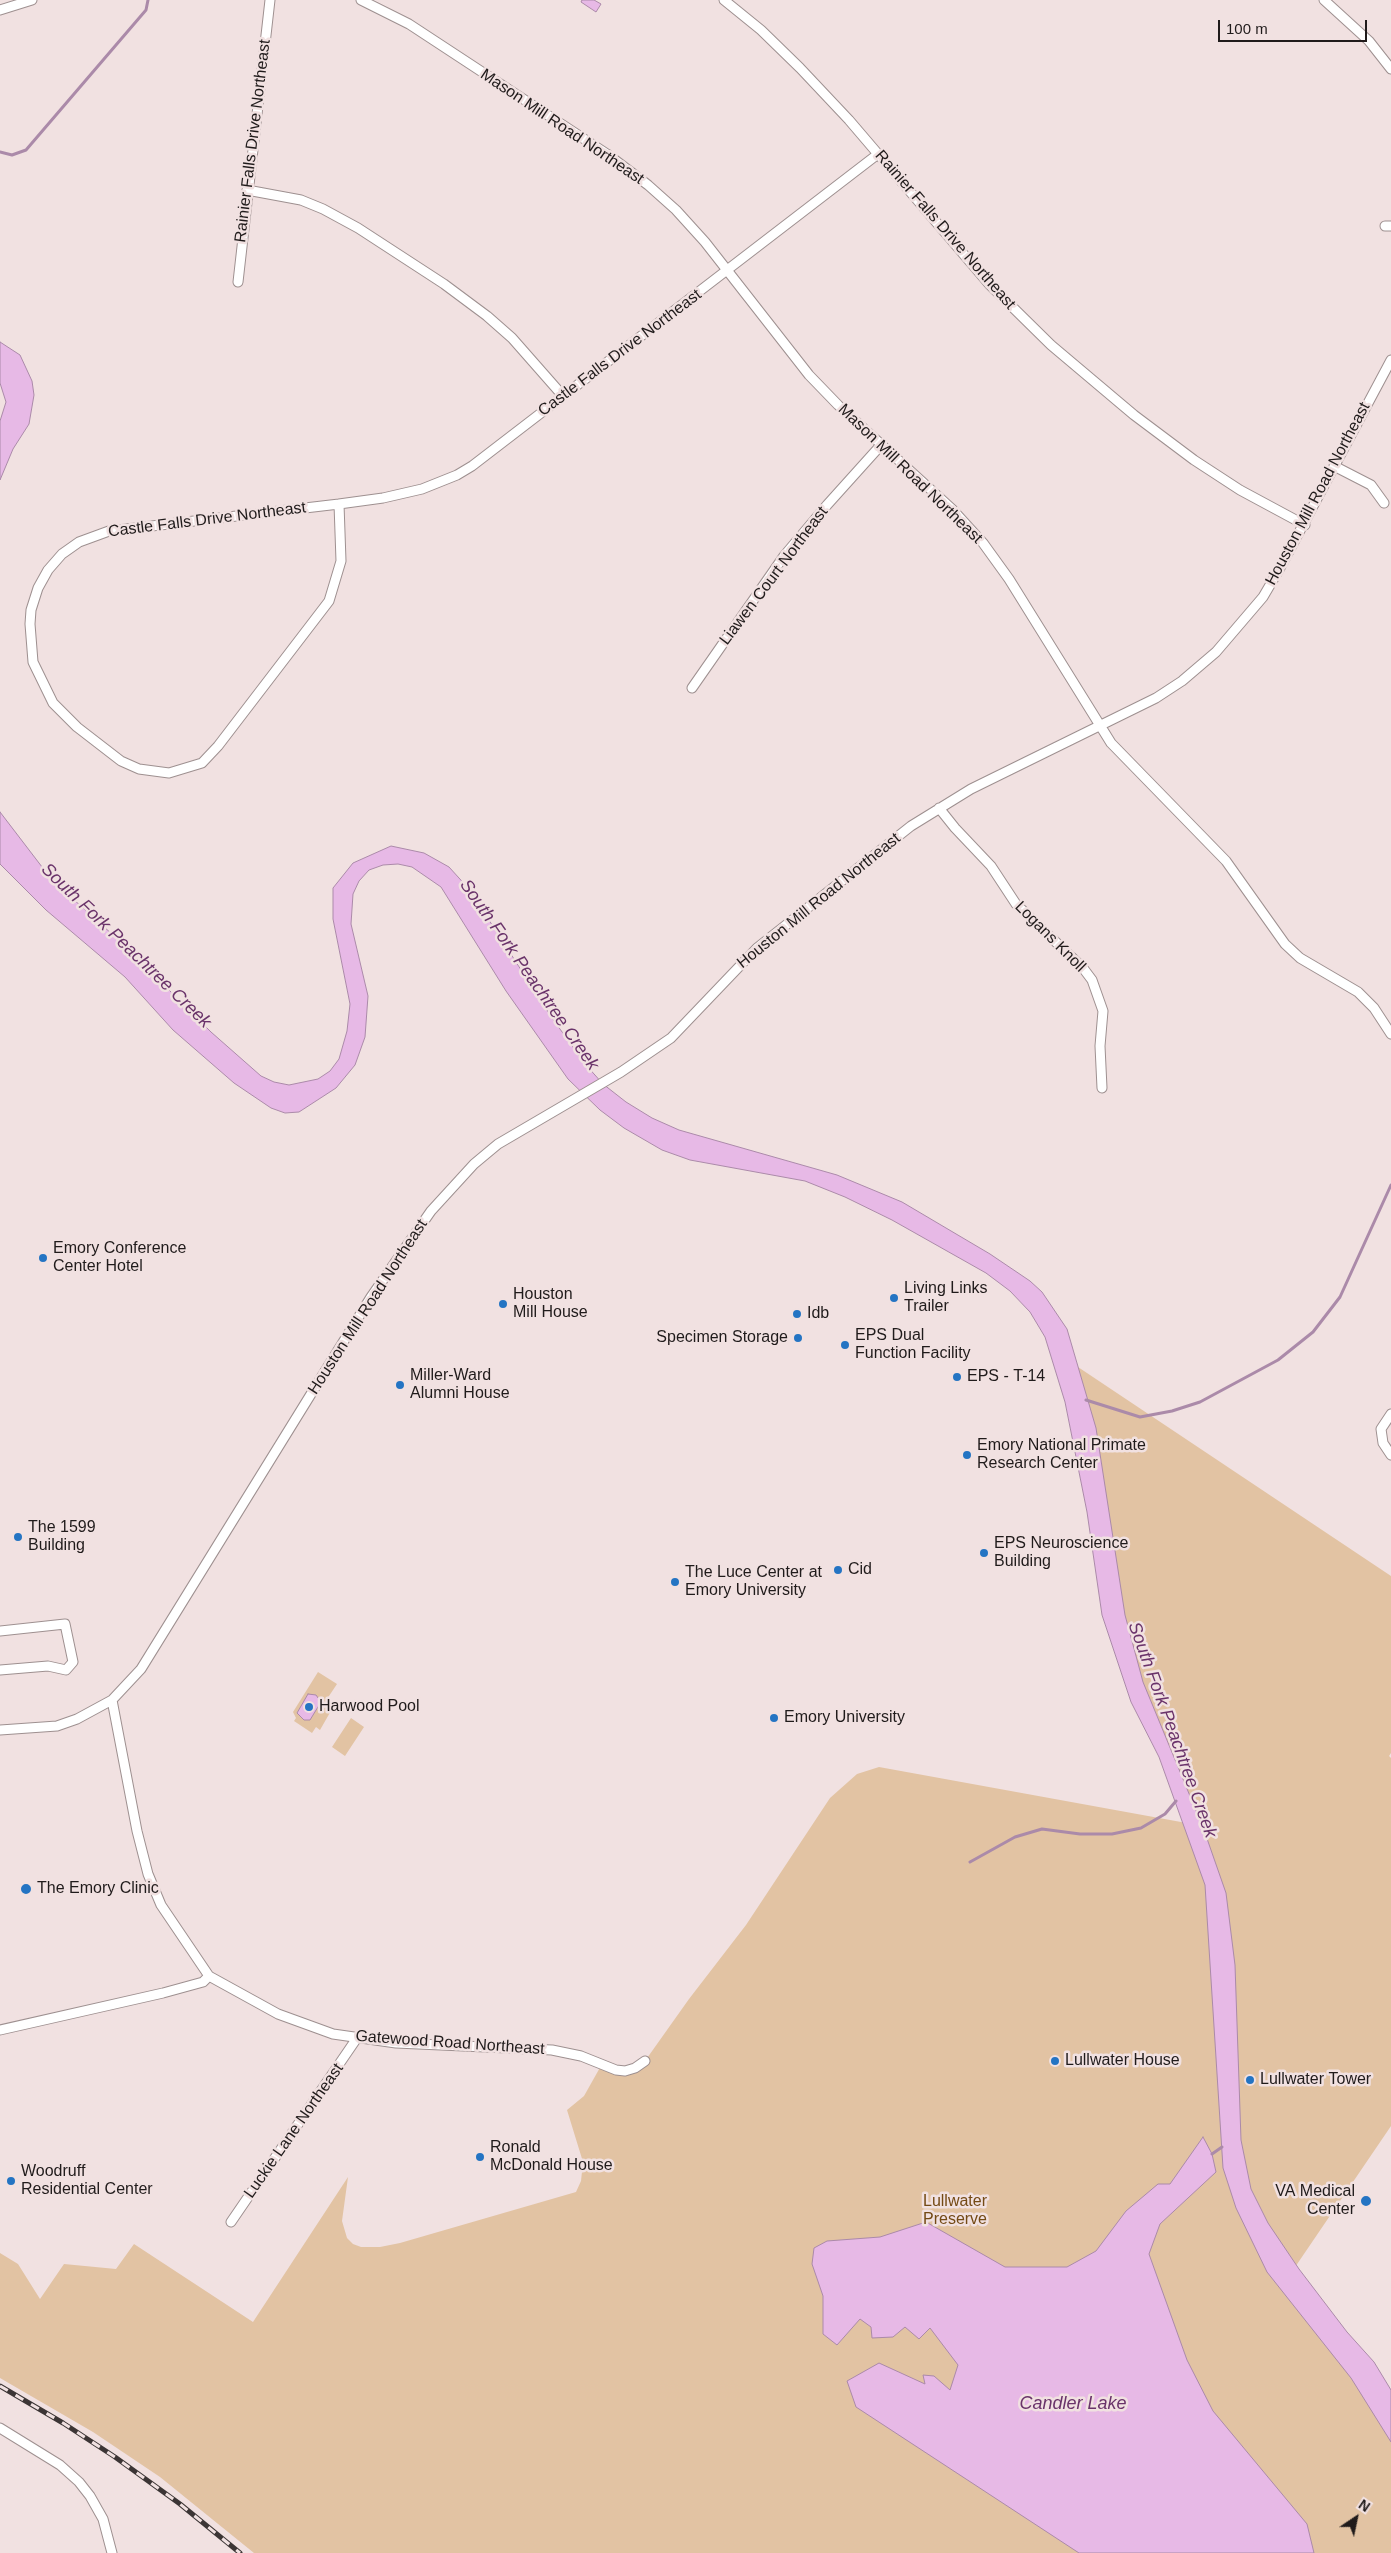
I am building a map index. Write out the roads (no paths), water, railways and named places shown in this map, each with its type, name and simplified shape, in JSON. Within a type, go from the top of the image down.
[{"type":"street","points":[[0,10],[32,0]]},
{"type":"street","name":"Rainier Falls Drive Northeast","points":[[238,282],[270,0]]},
{"type":"street","name":"Mason Mill Road Northeast","points":[[361,0],[409,24],[607,154],[648,185],[676,210],[728,270],[809,375],[952,510],[983,543],[1009,579],[1100,728],[1128,763],[1226,862],[1285,944],[1300,958],[1358,992],[1388,1021],[1391,1034]]},
{"type":"street","name":"Rainier Falls Drive Northeast","points":[[724,0],[761,30],[800,68],[878,154],[989,284],[1077,368],[1134,415],[1194,460],[1240,490],[1305,525]]},
{"type":"street","points":[[1324,0],[1363,35],[1391,69]]},
{"type":"street","name":"Castle Falls Drive Northeast","points":[[339,504],[341,561],[329,601],[218,746],[202,763],[169,774],[139,769],[122,761],[77,727],[53,703],[33,662],[30,624],[31,610],[38,588],[48,570],[62,554],[79,542],[109,531],[339,504],[406,493],[456,475],[507,440],[878,154]]},
{"type":"street","points":[[247,190],[301,200],[324,209],[358,228],[444,284],[487,316],[518,344],[563,396]]},
{"type":"street","name":"Houston Mill Road Northeast","points":[[0,1730],[57,1726],[94,1712],[112,1700],[141,1669],[359,1316],[431,1211],[462,1174],[498,1144],[549,1112],[621,1072],[671,1038],[757,948],[911,826],[972,789],[1100,728],[1170,689],[1216,652],[1263,597],[1305,525],[1334,466],[1391,360]]},
{"type":"street","name":"Liawen Court Northeast","points":[[692,688],[784,556],[826,505],[881,445]]},
{"type":"street","points":[[1334,466],[1371,486],[1384,504]]},
{"type":"street","name":"Logans Knoll","points":[[939,808],[991,866],[1016,904],[1092,980],[1102,1011],[1100,1046],[1102,1088]]},
{"type":"street","points":[[1391,1414],[1381,1429],[1383,1443],[1391,1455]]},
{"type":"street","points":[[0,1631],[65,1624],[73,1662],[66,1670],[48,1666],[0,1670]]},
{"type":"street","points":[[0,2030],[163,1993],[203,1982],[209,1976],[161,1905],[146,1868],[112,1700]]},
{"type":"street","name":"Gatewood Road Northeast","points":[[209,1976],[278,2014],[312,2028],[357,2038],[396,2043],[552,2050],[581,2056],[616,2070],[635,2068],[644,2061]]},
{"type":"street","name":"Luckie Lane Northeast","points":[[231,2222],[357,2038]]},
{"type":"street","points":[[0,2428],[60,2465],[79,2482],[90,2496],[103,2519],[112,2553]]},
{"type":"water","points":[[582,0],[594,0],[601,4],[596,12],[581,2]]},
{"type":"water","points":[[0,342],[20,355],[32,381],[34,395],[29,424],[13,449],[0,480],[0,421],[6,402],[0,383]]},
{"type":"water","points":[[0,812],[52,880],[123,944],[211,1032],[261,1076],[274,1082],[289,1085],[318,1079],[330,1071],[339,1059],[347,1031],[350,1004],[333,919],[333,888],[353,863],[391,846],[424,853],[449,867],[469,889],[552,1018],[586,1065],[603,1084],[626,1102],[652,1118],[679,1130],[837,1175],[902,1202],[990,1254],[1030,1281],[1042,1292],[1067,1329],[1096,1428],[1125,1615],[1143,1682],[1204,1830],[1226,1893],[1235,1965],[1241,2140],[1251,2189],[1268,2223],[1299,2269],[1347,2332],[1374,2362],[1391,2390],[1391,2442],[1351,2378],[1267,2272],[1236,2208],[1223,2168],[1205,1885],[1159,1757],[1131,1702],[1102,1615],[1087,1512],[1065,1402],[1045,1337],[1030,1312],[1010,1291],[986,1273],[892,1220],[845,1197],[805,1181],[690,1160],[662,1150],[624,1128],[600,1110],[568,1079],[506,991],[441,887],[412,867],[398,864],[383,865],[369,870],[359,881],[353,894],[351,924],[368,996],[365,1037],[355,1065],[336,1088],[299,1112],[285,1113],[271,1108],[234,1083],[173,1030],[125,977],[46,910],[0,864]]},
{"type":"water","name":"Harwood Pool","points":[[308,1694],[316,1695],[321,1702],[310,1720],[304,1720],[297,1713]]},
{"type":"water","name":"Candler Lake","points":[[1203,2137],[1212,2154],[1216,2172],[1160,2224],[1149,2254],[1187,2360],[1213,2411],[1307,2524],[1314,2553],[1079,2553],[856,2407],[847,2381],[879,2363],[925,2384],[923,2375],[934,2376],[950,2390],[958,2365],[930,2328],[919,2339],[905,2327],[893,2337],[872,2338],[871,2327],[860,2319],[837,2345],[823,2334],[823,2296],[812,2264],[814,2248],[827,2241],[880,2237],[926,2222],[1005,2267],[1067,2267],[1096,2251],[1126,2211],[1158,2184],[1170,2184]]},
{"type":"waterway","points":[[0,152],[12,155],[26,150],[146,10],[148,0]]},
{"type":"waterway","points":[[1086,1400],[1140,1417],[1172,1411],[1200,1402],[1278,1360],[1313,1332],[1340,1297],[1391,1185]]},
{"type":"waterway","points":[[970,1862],[1015,1837],[1042,1829],[1080,1834],[1112,1834],[1141,1828],[1165,1814],[1176,1801]]},
{"type":"waterway","points":[[1212,2154],[1222,2147]]},
{"type":"railway","points":[[0,2386],[63,2423],[115,2457],[180,2504],[240,2553]]},
{"type":"place","name":"Emory Conference Center Hotel","points":[[43,1258]]},
{"type":"place","name":"Living Links Trailer","points":[[894,1298]]},
{"type":"place","name":"Houston Mill House","points":[[503,1304]]},
{"type":"place","name":"Idb","points":[[797,1314]]},
{"type":"place","name":"Specimen Storage","points":[[798,1338]]},
{"type":"place","name":"EPS Dual Function Facility","points":[[845,1345]]},
{"type":"place","name":"EPS - T-14","points":[[957,1377]]},
{"type":"place","name":"Miller-Ward Alumni House","points":[[400,1385]]},
{"type":"place","name":"Emory National Primate Research Center","points":[[967,1455]]},
{"type":"place","name":"The 1599 Building","points":[[18,1537]]},
{"type":"place","name":"EPS Neuroscience Building","points":[[984,1553]]},
{"type":"place","name":"Cid","points":[[838,1570]]},
{"type":"place","name":"The Luce Center at Emory University","points":[[675,1582]]},
{"type":"place","name":"Harwood Pool","points":[[309,1707]]},
{"type":"place","name":"Emory University","points":[[774,1718]]},
{"type":"place","name":"The Emory Clinic","points":[[26,1889]]},
{"type":"place","name":"Lullwater House","points":[[1055,2061]]},
{"type":"place","name":"Lullwater Tower","points":[[1250,2080]]},
{"type":"place","name":"Ronald McDonald House","points":[[480,2157]]},
{"type":"place","name":"Woodruff Residential Center","points":[[11,2181]]},
{"type":"place","name":"VA Medical Center","points":[[1366,2201]]},
{"type":"water label","name":"South Fork Peachtree Creek","points":[[126,946]]},
{"type":"water label","name":"South Fork Peachtree Creek","points":[[529,975]]},
{"type":"water label","name":"South Fork Peachtree Creek","points":[[1172,1730]]},
{"type":"park label","name":"Lullwater Preserve","points":[[955,2211]]}]
